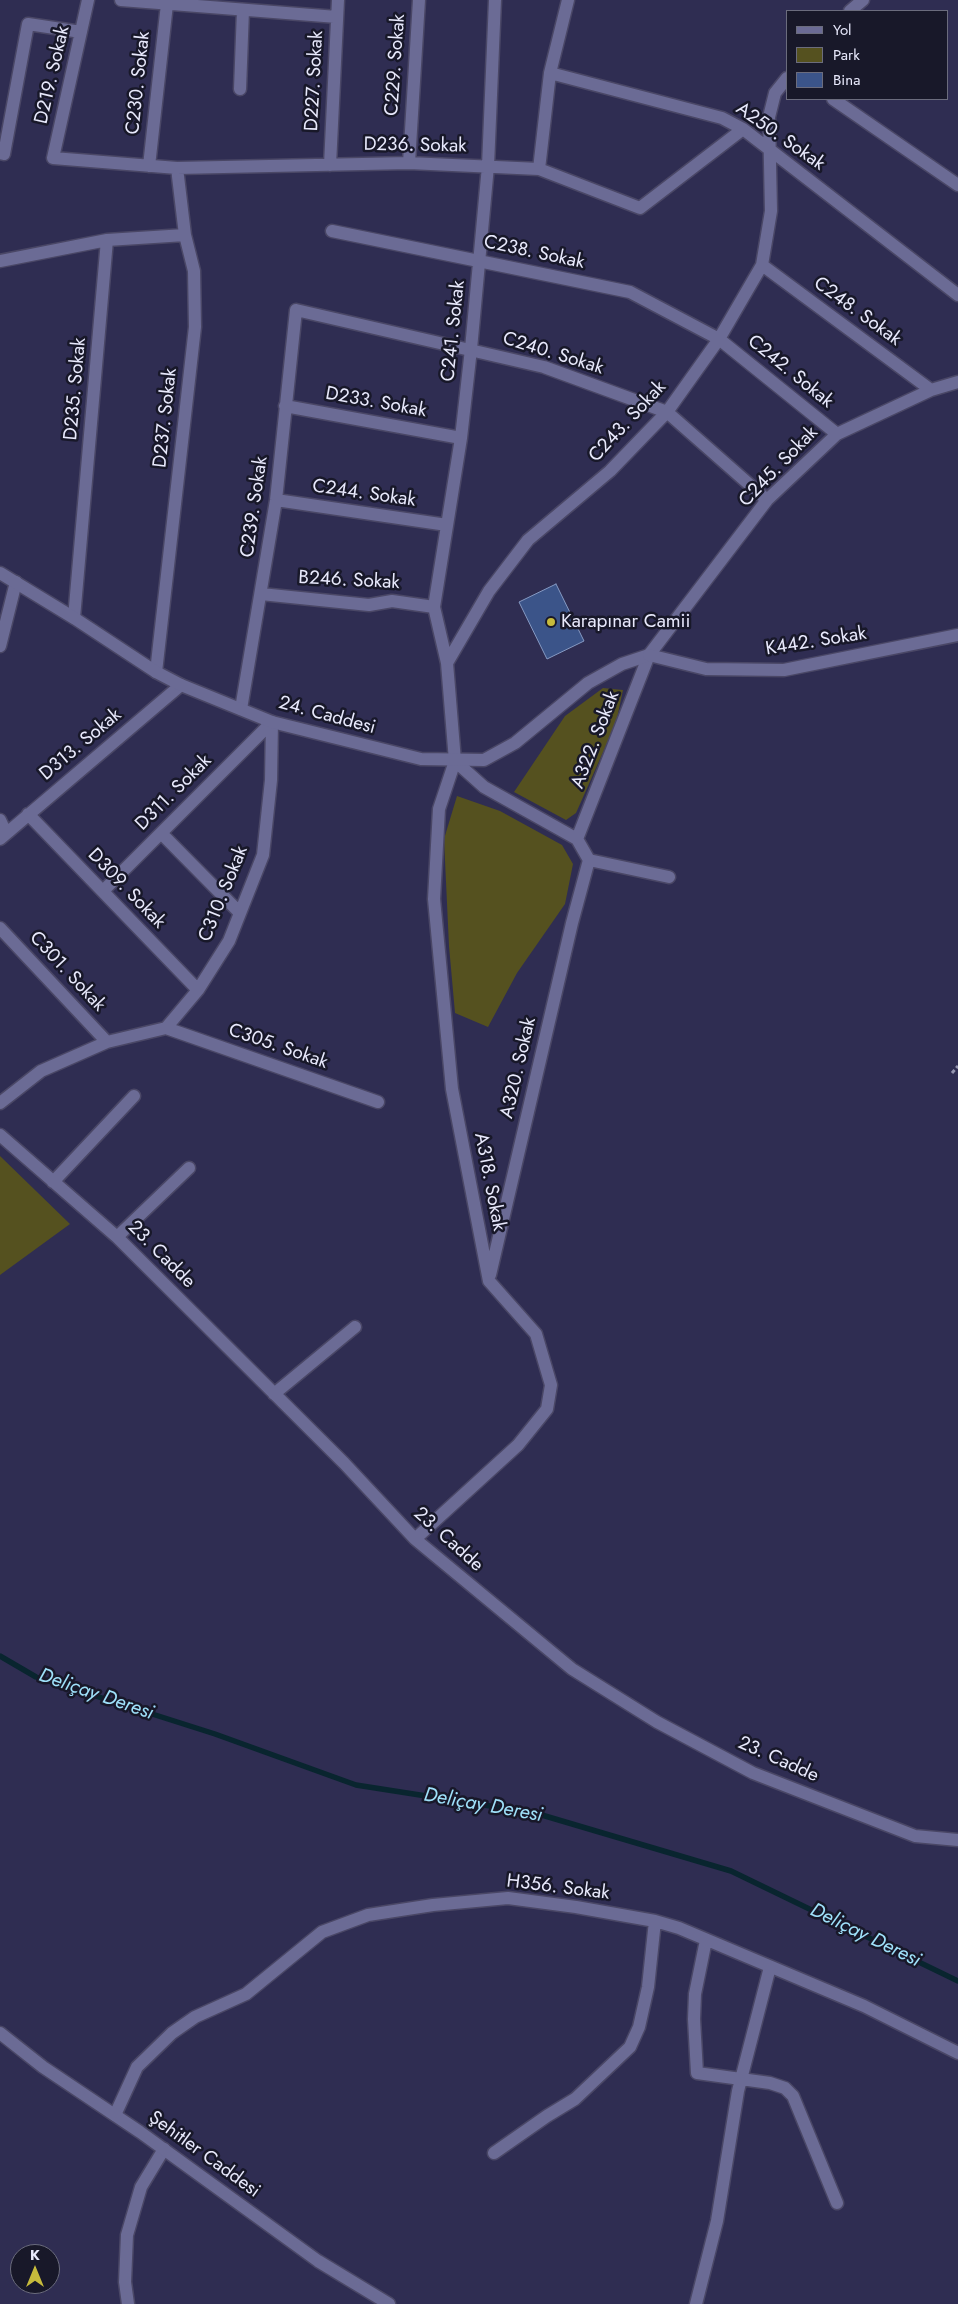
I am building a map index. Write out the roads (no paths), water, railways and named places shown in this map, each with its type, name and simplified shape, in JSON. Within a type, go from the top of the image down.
[{"type":"street","name":"D219. Sokak","points":[[53,158],[88,0]]},
{"type":"street","points":[[121,0],[337,18]]},
{"type":"street","points":[[294,0],[296,14]]},
{"type":"street","name":"D227. Sokak","points":[[330,165],[338,0]]},
{"type":"street","name":"C229. Sokak","points":[[409,163],[419,0]]},
{"type":"street","name":"C241. Sokak","points":[[446,663],[434,607],[461,438],[480,261],[488,166],[495,0]]},
{"type":"street","points":[[539,169],[550,73],[568,0]]},
{"type":"street","points":[[851,10],[863,0]]},
{"type":"street","name":"C230. Sokak","points":[[149,166],[167,4]]},
{"type":"street","points":[[240,89],[243,10]]},
{"type":"street","points":[[0,153],[4,154],[28,24],[82,32]]},
{"type":"street","name":"A250. Sokak","points":[[550,73],[722,118],[743,129],[958,295]]},
{"type":"street","name":"C243. Sokak","points":[[446,663],[489,590],[528,540],[610,471],[668,412],[719,338],[762,265],[772,211],[769,117],[775,93],[786,79]]},
{"type":"street","points":[[834,100],[958,185]]},
{"type":"street","name":"D236. Sokak","points":[[53,158],[177,168],[409,163],[539,169],[640,208],[743,129]]},
{"type":"street","name":"D237. Sokak","points":[[156,672],[195,327],[194,271],[185,235],[177,168]]},
{"type":"street","name":"C238. Sokak","points":[[332,231],[630,292],[719,338]]},
{"type":"street","points":[[0,261],[107,240],[185,235]]},
{"type":"street","name":"D235. Sokak","points":[[74,618],[107,240]]},
{"type":"street","name":"C248. Sokak","points":[[762,265],[930,390]]},
{"type":"street","name":"C240. Sokak","points":[[296,310],[544,367],[668,412],[767,500]]},
{"type":"street","name":"C239. Sokak","points":[[241,709],[276,500],[296,310]]},
{"type":"street","name":"C242. Sokak","points":[[719,338],[837,434]]},
{"type":"street","name":"C245. Sokak","points":[[649,655],[767,500],[837,434],[930,390],[958,382]]},
{"type":"street","name":"D233. Sokak","points":[[286,406],[461,438]]},
{"type":"street","name":"C244. Sokak","points":[[276,500],[447,525]]},
{"type":"street","name":"24. Caddesi","points":[[0,573],[74,618],[156,672],[181,685],[272,722],[421,759],[484,760],[515,743],[588,683],[622,664],[649,655]]},
{"type":"street","points":[[0,646],[16,582]]},
{"type":"street","name":"B246. Sokak","points":[[261,594],[369,605],[392,601],[434,607]]},
{"type":"street","name":"K442. Sokak","points":[[649,655],[706,670],[784,670],[958,635]]},
{"type":"street","name":"A322. Sokak","points":[[577,839],[649,655]]},
{"type":"street","points":[[446,663],[455,761],[484,787],[577,839],[589,860],[669,876]]},
{"type":"street","name":"D313. Sokak","points":[[3,836],[181,685]]},
{"type":"street","name":"D311. Sokak","points":[[102,891],[272,722]]},
{"type":"street","name":"C310. Sokak","points":[[166,1028],[198,990],[230,941],[263,855],[271,780],[272,722]]},
{"type":"street","name":"A318. Sokak","points":[[455,761],[439,809],[434,900],[452,1089],[489,1280]]},
{"type":"street","name":"D309. Sokak","points":[[28,814],[198,990]]},
{"type":"street","points":[[0,820],[3,836]]},
{"type":"street","points":[[161,833],[240,913]]},
{"type":"street","name":"A320. Sokak","points":[[489,1280],[572,923],[589,860]]},
{"type":"street","name":"C301. Sokak","points":[[0,928],[107,1042]]},
{"type":"street","points":[[0,1103],[41,1072],[107,1042],[166,1028]]},
{"type":"street","name":"C305. Sokak","points":[[166,1028],[378,1102]]},
{"type":"street","points":[[53,1182],[134,1096]]},
{"type":"street","name":"23. Cadde","points":[[0,1135],[117,1237],[344,1463],[415,1539],[572,1669],[657,1722],[753,1773],[915,1836],[958,1840]]},
{"type":"street","points":[[117,1237],[189,1168]]},
{"type":"street","points":[[415,1539],[518,1445],[547,1409],[551,1385],[536,1334],[489,1280]]},
{"type":"street","points":[[274,1394],[355,1327]]},
{"type":"street","name":"H356. Sokak","points":[[115,2115],[137,2067],[172,2033],[195,2017],[246,1994],[322,1932],[368,1916],[433,1905],[508,1898],[576,1907],[655,1921],[679,1928],[864,2006],[958,2054]]},
{"type":"street","points":[[494,2153],[547,2116],[576,2099],[630,2046],[638,2027],[648,1987],[655,1921]]},
{"type":"street","points":[[706,1940],[695,1994],[694,2019],[697,2073],[770,2083],[784,2088],[793,2096],[837,2204]]},
{"type":"street","points":[[696,2304],[717,2221],[741,2078],[770,1967]]},
{"type":"street","name":"Şehitler Caddesi","points":[[0,2033],[43,2066],[164,2149],[318,2260],[389,2304]]},
{"type":"street","points":[[128,2304],[125,2282],[127,2235],[141,2187],[164,2149]]},
{"type":"waterway","name":"Deliçay Deresi","points":[[0,1656],[36,1677],[215,1734],[356,1785],[535,1813],[731,1871],[958,1981]]},
{"type":"place","name":"Karapınar Camii","points":[[551,622]]}]
